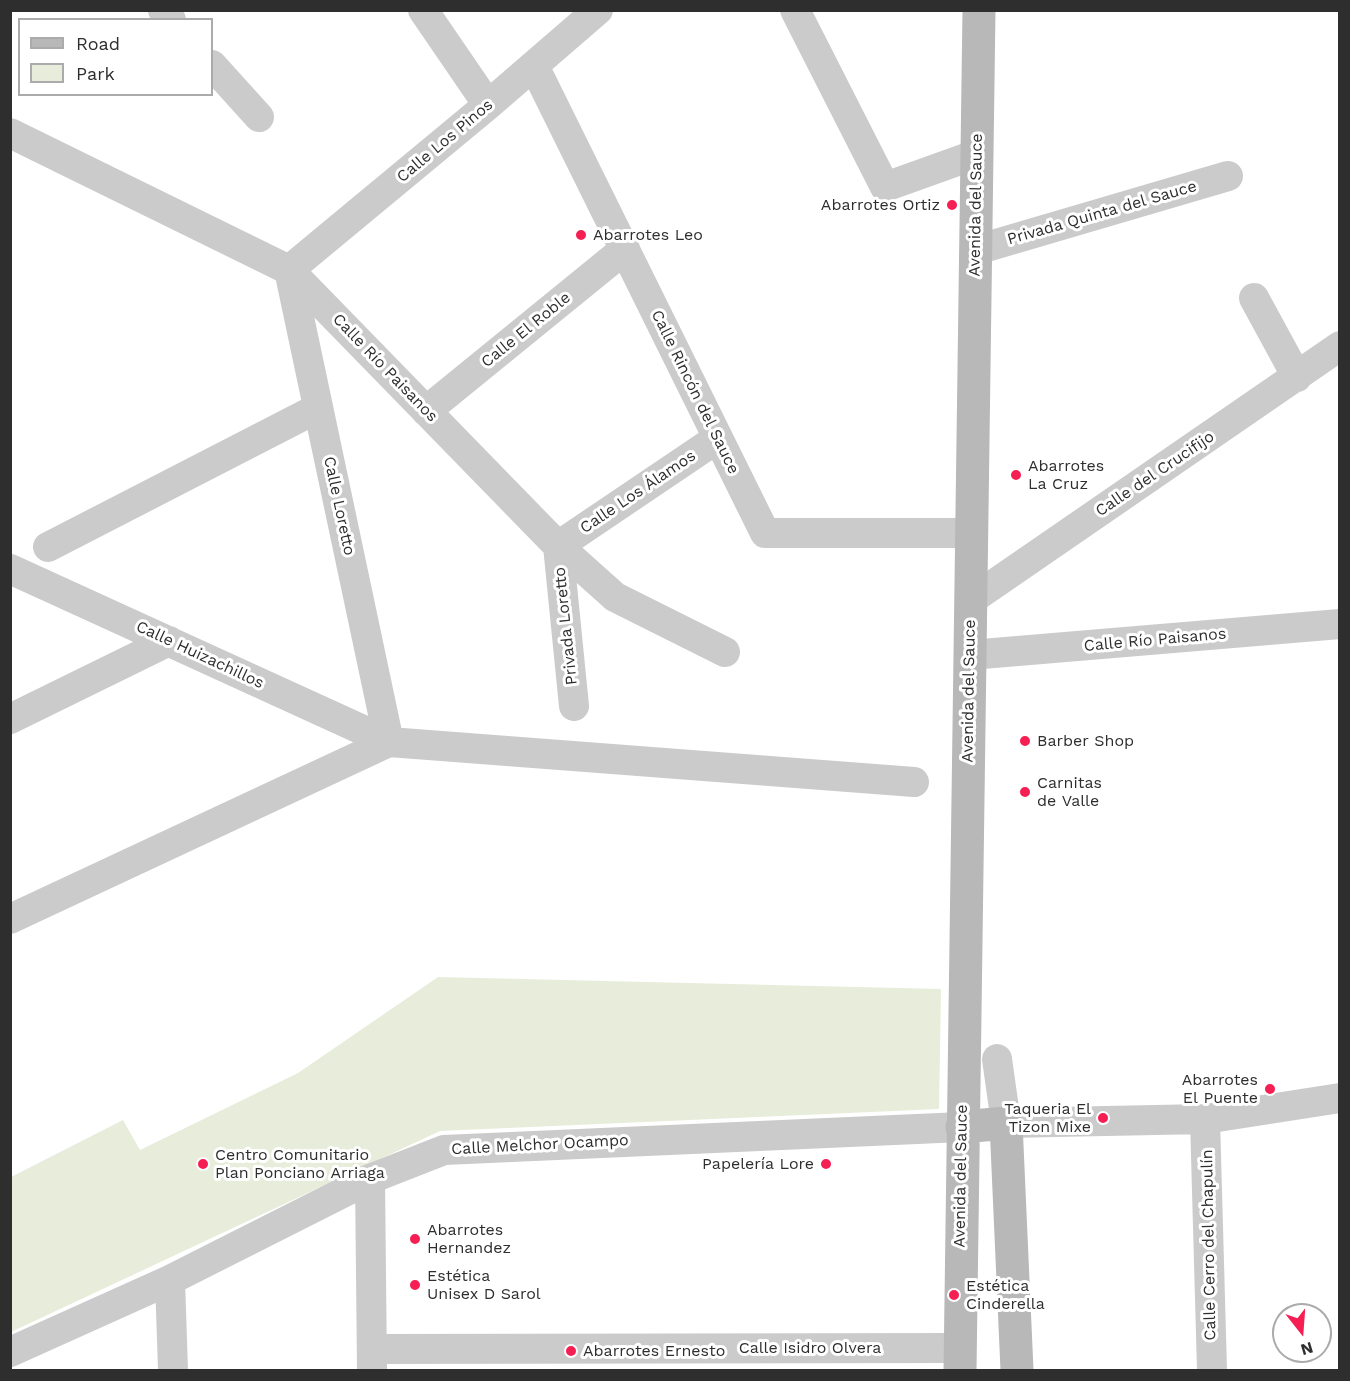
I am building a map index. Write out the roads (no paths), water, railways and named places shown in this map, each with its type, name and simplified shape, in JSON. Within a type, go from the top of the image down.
[{"type":"main road","name":"Avenida del Sauce","points":[[959,1359],[980,10]]},
{"type":"main road","name":"Calle Melchor Ocampo","points":[[962,1127],[1006,1123]]},
{"type":"main road","points":[[1006,1123],[1017,1371]]},
{"type":"street","points":[[423,10],[489,105]]},
{"type":"street","name":"Calle Los Pinos","points":[[290,270],[489,105],[598,10]]},
{"type":"street","points":[[795,10],[885,187],[977,154]]},
{"type":"street","points":[[213,65],[259,117]]},
{"type":"street","name":"Calle Rincón del Sauce","points":[[534,66],[765,533],[972,533]]},
{"type":"street","name":"Calle Río Paisanos","points":[[10,133],[290,270],[558,546],[615,597],[725,652]]},
{"type":"street","name":"Privada Quinta del Sauce","points":[[976,250],[1228,176]]},
{"type":"street","name":"Calle El Roble","points":[[426,411],[625,249]]},
{"type":"street","name":"Calle Loretto","points":[[290,270],[389,742]]},
{"type":"street","points":[[1254,298],[1297,377]]},
{"type":"street","name":"Calle del Crucifijo","points":[[971,600],[1340,346]]},
{"type":"street","points":[[48,547],[318,408]]},
{"type":"street","name":"Calle Los Álamos","points":[[558,546],[718,438]]},
{"type":"street","name":"Privada Loretto","points":[[558,546],[574,706]]},
{"type":"street","name":"Calle Huizachillos","points":[[10,569],[389,742]]},
{"type":"street","name":"Calle Río Paisanos","points":[[970,656],[1340,624]]},
{"type":"street","points":[[10,719],[169,641]]},
{"type":"street","points":[[10,918],[389,742],[914,782]]},
{"type":"street","points":[[997,1059],[1006,1123],[1205,1119],[1340,1098]]},
{"type":"street","name":"Calle Cerro del Chapulín","points":[[1205,1119],[1212,1371]]},
{"type":"street","name":"Calle Melchor Ocampo","points":[[10,1353],[170,1280],[370,1179],[444,1150],[962,1127]]},
{"type":"street","points":[[370,1179],[372,1360]]},
{"type":"street","points":[[170,1280],[173,1371]]},
{"type":"street","name":"Calle Isidro Olvera","points":[[372,1360],[959,1359]]},
{"type":"place","name":"Abarrotes Ortiz","points":[[952,205]]},
{"type":"place","name":"Abarrotes Leo","points":[[581,235]]},
{"type":"place","name":"Abarrotes La Cruz","points":[[1016,475]]},
{"type":"place","name":"Barber Shop","points":[[1025,741]]},
{"type":"place","name":"Carnitas de Valle","points":[[1025,792]]},
{"type":"place","name":"Abarrotes El Puente","points":[[1270,1089]]},
{"type":"place","name":"Taqueria El Tizon Mixe","points":[[1103,1118]]},
{"type":"place","name":"Centro Comunitario Plan Ponciano Arriaga","points":[[203,1164]]},
{"type":"place","name":"Papelería Lore","points":[[826,1164]]},
{"type":"place","name":"Abarrotes Hernandez","points":[[415,1239]]},
{"type":"place","name":"Estética Unisex D Sarol","points":[[415,1285]]},
{"type":"place","name":"Estética Cinderella","points":[[954,1295]]},
{"type":"place","name":"Abarrotes Ernesto","points":[[571,1351]]}]
